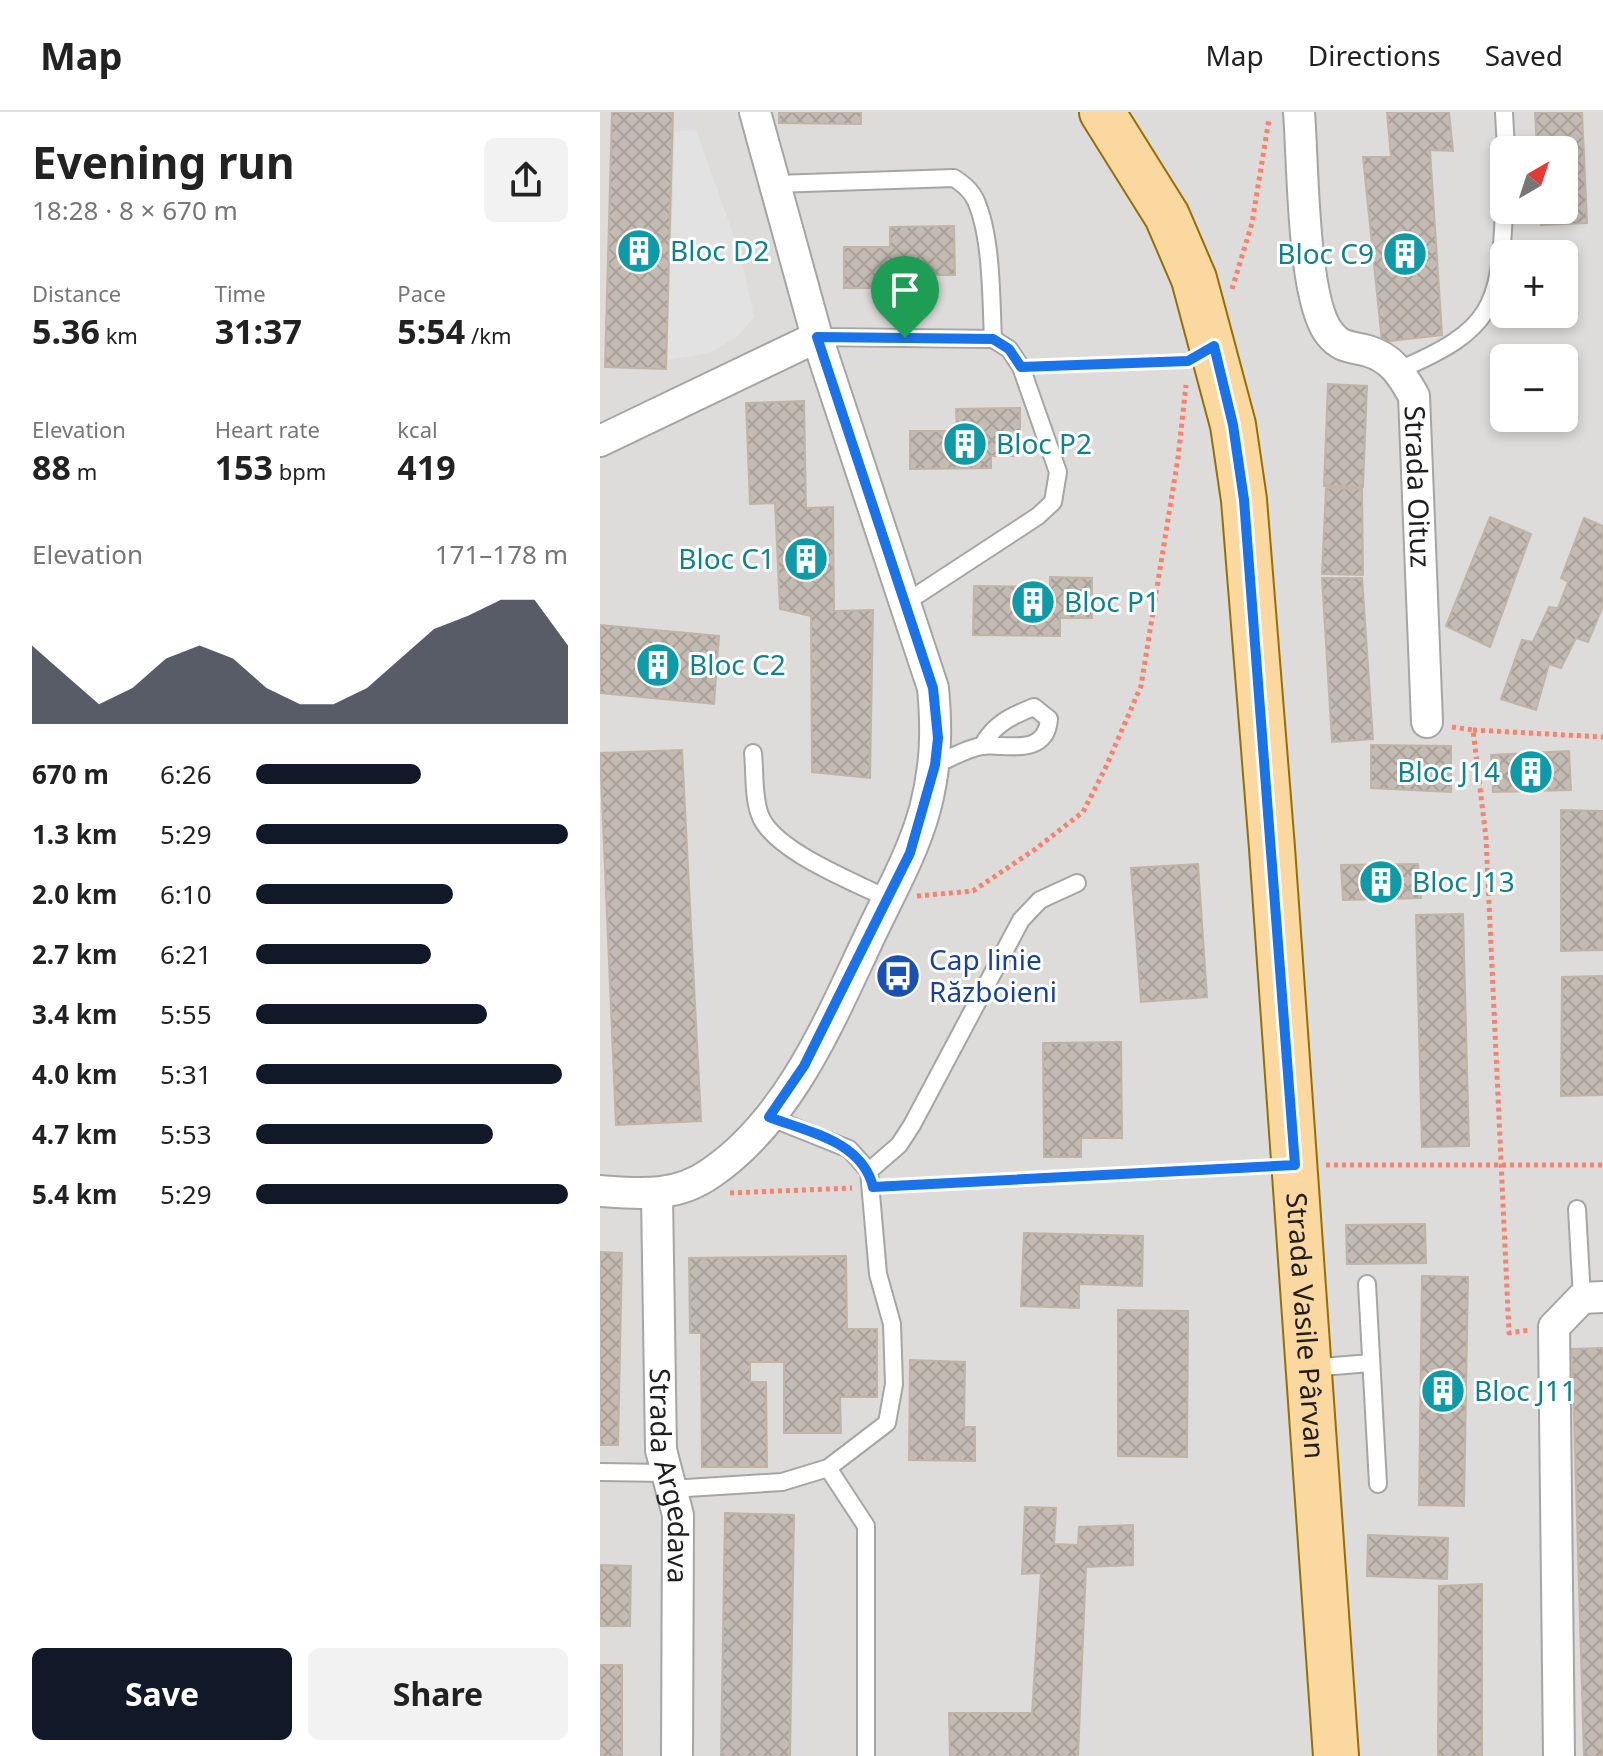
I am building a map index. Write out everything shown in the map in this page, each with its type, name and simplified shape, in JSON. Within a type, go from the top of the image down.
[{"type":"main road","name":"Strada Vasile Pârvan","points":[[1102,112],[1167,216],[1194,279],[1233,425],[1244,500],[1336,1756]]},
{"type":"street","points":[[600,1191],[657,1195],[709,1175],[756,1136],[804,1066],[888,899],[910,853],[935,765],[938,738],[933,688],[817,337],[755,112]]},
{"type":"street","name":"Strada Oituz","points":[[1299,112],[1311,273],[1318,311],[1328,333],[1344,347],[1366,350],[1399,370],[1414,396],[1427,722]]},
{"type":"street","points":[[600,441],[817,337]]},
{"type":"street","name":"Strada Argedava","points":[[657,1195],[661,1450],[678,1515],[677,1756]]},
{"type":"street","points":[[1559,1756],[1554,1327],[1593,1297]]},
{"type":"lane","points":[[1504,112],[1505,136]]},
{"type":"lane","points":[[775,184],[954,178],[976,201],[986,251],[993,339]]},
{"type":"lane","points":[[1399,370],[1441,352],[1473,327],[1493,301],[1502,272],[1504,224]]},
{"type":"lane","points":[[817,337],[993,339],[1009,349],[1021,367],[1058,472],[1053,502],[1038,516],[905,603]]},
{"type":"lane","points":[[935,765],[982,746]]},
{"type":"lane","points":[[753,753],[760,816],[776,836],[801,854],[888,899]]},
{"type":"lane","points":[[871,1179],[912,1125],[1021,920],[1040,900],[1077,883]]},
{"type":"lane","points":[[600,1472],[669,1481],[782,1482],[828,1468],[887,1423],[894,1384],[892,1324],[878,1274],[871,1179],[849,1149],[769,1117]]},
{"type":"lane","points":[[1577,1209],[1593,1297]]},
{"type":"lane","points":[[1367,1284],[1378,1484]]},
{"type":"lane","points":[[1309,1368],[1371,1363]]},
{"type":"lane","points":[[828,1468],[866,1526],[866,1756]]},
{"type":"path","points":[[1231,292],[1252,223],[1270,118],[1277,112]]},
{"type":"path","points":[[888,899],[973,891],[1083,812],[1141,686],[1178,458],[1188,361],[1021,367]]},
{"type":"path","points":[[1427,722],[1473,730],[1603,737]]},
{"type":"path","points":[[1473,730],[1486,838],[1509,1333]]},
{"type":"path","points":[[718,1193],[871,1179],[1295,1165],[1603,1165]]},
{"type":"shaded area","points":[[600,112],[1603,112],[1603,1756],[600,1756]]},
{"type":"shaded area","points":[[696,130],[741,256],[754,317],[738,336],[709,353],[667,360],[675,132]]},
{"type":"building","name":"Bloc D2","points":[[612,112],[673,112],[666,369],[605,367]]},
{"type":"building","points":[[779,112],[861,112],[861,124],[779,123]]},
{"type":"building","name":"Bloc C9","points":[[1387,112],[1449,112],[1453,151],[1430,150],[1442,335],[1382,342],[1363,157],[1391,157]]},
{"type":"building","points":[[1535,112],[1582,112],[1587,223],[1578,223],[1578,136],[1536,136]]},
{"type":"building","points":[[954,226],[955,275],[925,275],[925,288],[844,288],[844,247],[890,247],[890,227]]},
{"type":"building","points":[[1328,384],[1367,386],[1363,487],[1324,486]]},
{"type":"building","name":"Bloc C1","points":[[804,401],[806,508],[833,507],[834,611],[873,610],[870,778],[812,772],[811,616],[780,609],[775,503],[750,504],[746,403]]},
{"type":"building","name":"Bloc P2","points":[[1020,408],[1020,456],[991,456],[991,468],[910,469],[910,431],[957,431],[956,409]]},
{"type":"building","points":[[1326,488],[1362,489],[1363,575],[1322,574]]},
{"type":"building","points":[[1490,517],[1531,534],[1490,647],[1446,626]]},
{"type":"building","points":[[1584,518],[1603,526],[1603,606],[1588,642],[1576,638],[1561,668],[1549,664],[1536,710],[1501,699],[1522,640],[1533,642],[1549,607],[1558,608],[1568,582],[1561,578]]},
{"type":"building","name":"Bloc P1","points":[[1050,577],[1092,578],[1092,618],[1060,618],[1060,636],[973,635],[974,586],[1050,587]]},
{"type":"building","points":[[1322,578],[1362,578],[1373,739],[1332,742]]},
{"type":"building","name":"Bloc C2","points":[[600,625],[719,636],[714,704],[600,693]]},
{"type":"building","points":[[1371,745],[1451,746],[1451,792],[1371,788]]},
{"type":"building","points":[[682,750],[701,1121],[616,1125],[600,753]]},
{"type":"building","name":"Bloc J14","points":[[1569,751],[1571,790],[1493,792],[1491,755]]},
{"type":"building","points":[[1561,810],[1603,811],[1603,950],[1561,951]]},
{"type":"building","points":[[1198,864],[1207,997],[1141,1002],[1131,868]]},
{"type":"building","name":"Bloc J13","points":[[1418,864],[1421,898],[1343,900],[1341,865]]},
{"type":"building","points":[[1463,914],[1469,1146],[1422,1147],[1416,915]]},
{"type":"building","points":[[1602,976],[1603,1095],[1561,1096],[1562,977]]},
{"type":"building","points":[[1121,1042],[1122,1138],[1081,1138],[1081,1157],[1044,1157],[1043,1043]]},
{"type":"building","points":[[1425,1224],[1426,1263],[1347,1264],[1346,1225]]},
{"type":"building","points":[[1024,1233],[1143,1236],[1142,1286],[1079,1284],[1079,1308],[1021,1306]]},
{"type":"building","points":[[600,1252],[622,1253],[618,1445],[600,1445]]},
{"type":"building","points":[[846,1256],[847,1329],[877,1329],[877,1397],[840,1397],[841,1433],[784,1433],[784,1362],[750,1362],[750,1382],[766,1382],[767,1467],[702,1467],[701,1333],[690,1333],[689,1258]]},
{"type":"building","name":"Bloc J11","points":[[1422,1276],[1468,1277],[1464,1506],[1419,1505]]},
{"type":"building","points":[[1118,1310],[1188,1311],[1187,1457],[1118,1456]]},
{"type":"building","points":[[1603,1348],[1603,1756],[1584,1756],[1572,1349]]},
{"type":"building","points":[[910,1360],[965,1362],[964,1427],[975,1427],[975,1461],[909,1460]]},
{"type":"building","points":[[1025,1507],[1056,1508],[1054,1544],[1078,1545],[1079,1527],[1133,1525],[1133,1565],[1086,1567],[1078,1756],[950,1756],[949,1713],[1032,1713],[1041,1573],[1022,1574]]},
{"type":"building","points":[[725,1513],[794,1515],[790,1756],[721,1756]]},
{"type":"building","points":[[1368,1535],[1448,1538],[1447,1579],[1367,1576]]},
{"type":"building","points":[[600,1565],[631,1566],[630,1626],[600,1626]]},
{"type":"building","points":[[1482,1584],[1482,1756],[1438,1756],[1439,1586]]},
{"type":"building","points":[[600,1665],[622,1665],[622,1756],[600,1756]]},
{"type":"place","name":"Bloc D2","points":[[639,251]]},
{"type":"place","name":"Bloc C9","points":[[1405,254]]},
{"type":"place","name":"Bloc P2","points":[[965,444]]},
{"type":"place","name":"Bloc C1","points":[[806,559]]},
{"type":"place","name":"Bloc P1","points":[[1033,602]]},
{"type":"place","name":"Bloc C2","points":[[658,665]]},
{"type":"place","name":"Bloc J14","points":[[1531,772]]},
{"type":"place","name":"Bloc J13","points":[[1381,882]]},
{"type":"place","name":"Cap linie Războieni","points":[[898,976]]},
{"type":"place","name":"Bloc J11","points":[[1443,1391]]},
{"type":"route","points":[[817,337],[905,338],[993,339],[1009,349],[1021,367],[1188,361],[1214,346],[1233,425],[1244,500],[1295,1165],[873,1187],[869,1171],[849,1149],[769,1117],[804,1066],[910,853],[935,765],[938,738],[933,688],[817,337]]}]
